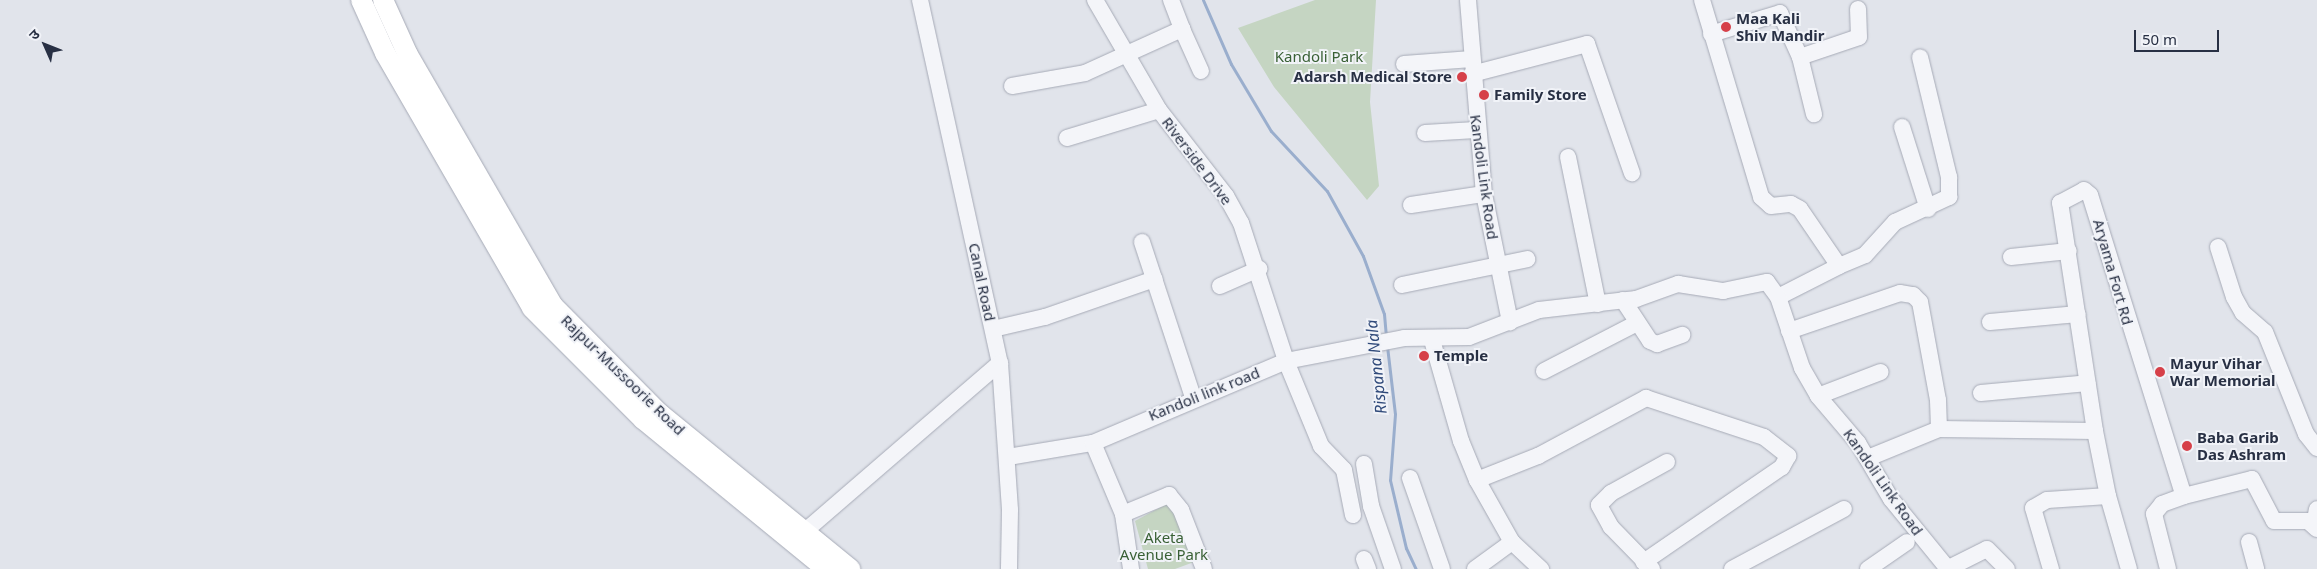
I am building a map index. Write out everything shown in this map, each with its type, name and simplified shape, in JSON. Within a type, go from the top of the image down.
[{"type":"main road","name":"Rajpur-Mussoorie Road","points":[[361,0],[389,61],[532,308],[642,419],[826,569]]},
{"type":"main road","name":"Rajpur-Mussoorie Road","points":[[383,0],[408,55],[553,306],[659,413],[850,569]]},
{"type":"street","name":"Canal Road","points":[[920,0],[1000,363],[1008,456],[1009,569]]},
{"type":"street","name":"Riverside Drive","points":[[1095,0],[1124,57],[1159,110],[1226,196],[1259,269],[1286,360],[1321,446],[1344,470],[1353,515]]},
{"type":"street","points":[[1171,0],[1201,71]]},
{"type":"street","name":"Kandoli Link Road","points":[[1468,0],[1476,130],[1484,194],[1510,322]]},
{"type":"street","points":[[1702,0],[1761,197],[1771,206],[1791,204],[1800,209],[1839,266]]},
{"type":"street","points":[[1800,57],[1859,37],[1858,9]]},
{"type":"street","points":[[1711,34],[1780,13],[1800,57],[1814,114]]},
{"type":"street","points":[[1012,86],[1085,73],[1124,57],[1182,29]]},
{"type":"street","points":[[1404,64],[1472,67],[1587,44],[1632,173]]},
{"type":"street","points":[[1541,569],[1512,542],[1477,480],[1461,442],[1432,340],[1469,337],[1539,310],[1623,300],[1678,284],[1723,291],[1763,282],[1770,284],[1778,297],[1839,266],[1866,255],[1895,222],[1945,201],[1951,190],[1920,57]]},
{"type":"street","points":[[1067,138],[1159,110]]},
{"type":"street","points":[[1902,128],[1928,209]]},
{"type":"street","points":[[1425,134],[1476,130]]},
{"type":"street","points":[[1568,157],[1598,304]]},
{"type":"street","name":"Aryama Fort Rd","points":[[2129,569],[2108,496],[2095,431],[2069,251],[2060,203],[2087,190],[2184,496]]},
{"type":"street","points":[[1411,205],[1484,194]]},
{"type":"street","points":[[1142,242],[1193,397]]},
{"type":"street","points":[[2218,247],[2234,297],[2243,313],[2265,332],[2306,434],[2317,448]]},
{"type":"street","points":[[2011,257],[2069,251]]},
{"type":"street","points":[[1402,285],[1527,259]]},
{"type":"street","points":[[1220,286],[1259,269]]},
{"type":"street","points":[[993,329],[1045,317],[1155,279]]},
{"type":"street","points":[[1789,331],[1900,293],[1913,295],[1920,302],[1938,400],[1939,429]]},
{"type":"street","name":"Kandoli Link Road","points":[[1778,297],[1802,368],[1818,396],[1868,458],[1891,499],[1948,569]]},
{"type":"street","points":[[1623,300],[1637,323],[1657,344],[1682,335]]},
{"type":"street","points":[[1990,322],[2078,314]]},
{"type":"street","points":[[1544,371],[1637,323]]},
{"type":"street","name":"Kandoli link road","points":[[1008,456],[1093,443],[1193,397],[1286,360],[1404,338],[1432,340]]},
{"type":"street","points":[[804,532],[1000,363]]},
{"type":"street","points":[[1818,396],[1881,372]]},
{"type":"street","points":[[1981,393],[2088,383]]},
{"type":"street","points":[[1477,480],[1538,456],[1646,398],[1764,437],[1788,456],[1782,467],[1648,565],[1611,528],[1599,505],[1611,493],[1667,462]]},
{"type":"street","points":[[1868,458],[1939,429],[2095,431]]},
{"type":"street","points":[[1093,443],[1123,514],[1131,569]]},
{"type":"street","points":[[1364,464],[1371,506],[1393,569]]},
{"type":"street","points":[[1410,478],[1442,569]]},
{"type":"street","points":[[2168,569],[2154,514],[2162,504],[2184,496],[2252,479],[2258,482],[2269,516],[2279,524],[2308,521],[2316,527]]},
{"type":"street","points":[[1123,514],[1169,495],[1181,510],[1204,569]]},
{"type":"street","points":[[2052,569],[2032,513],[2036,504],[2108,496]]},
{"type":"street","points":[[1732,569],[1844,509]]},
{"type":"street","points":[[2316,527],[2317,509]]},
{"type":"street","points":[[1475,569],[1512,542]]},
{"type":"street","points":[[1868,569],[1907,542]]},
{"type":"street","points":[[2249,542],[2256,569]]},
{"type":"street","points":[[1948,569],[1987,549],[2007,569]]},
{"type":"green space","name":"Kandoli Park","points":[[1315,0],[1376,0],[1370,102],[1379,186],[1367,200],[1274,87],[1238,28]]},
{"type":"green space","name":"Aketa Avenue Park","points":[[1170,502],[1194,562],[1175,569],[1148,569],[1135,521]]},
{"type":"waterway","name":"Rispana Nala","points":[[1203,0],[1231,64],[1271,131],[1327,191],[1363,256],[1384,314],[1386,337]]},
{"type":"waterway","name":"Rispana Nala","points":[[1387,346],[1395,414],[1390,480],[1406,548],[1416,569]]},
{"type":"place","name":"Maa Kali Shiv Mandir","points":[[1726,27]]},
{"type":"place","name":"Adarsh Medical Store","points":[[1462,77]]},
{"type":"place","name":"Family Store","points":[[1484,95]]},
{"type":"place","name":"Temple","points":[[1424,356]]},
{"type":"place","name":"Mayur Vihar War Memorial","points":[[2160,372]]},
{"type":"place","name":"Baba Garib Das Ashram","points":[[2187,446]]}]
